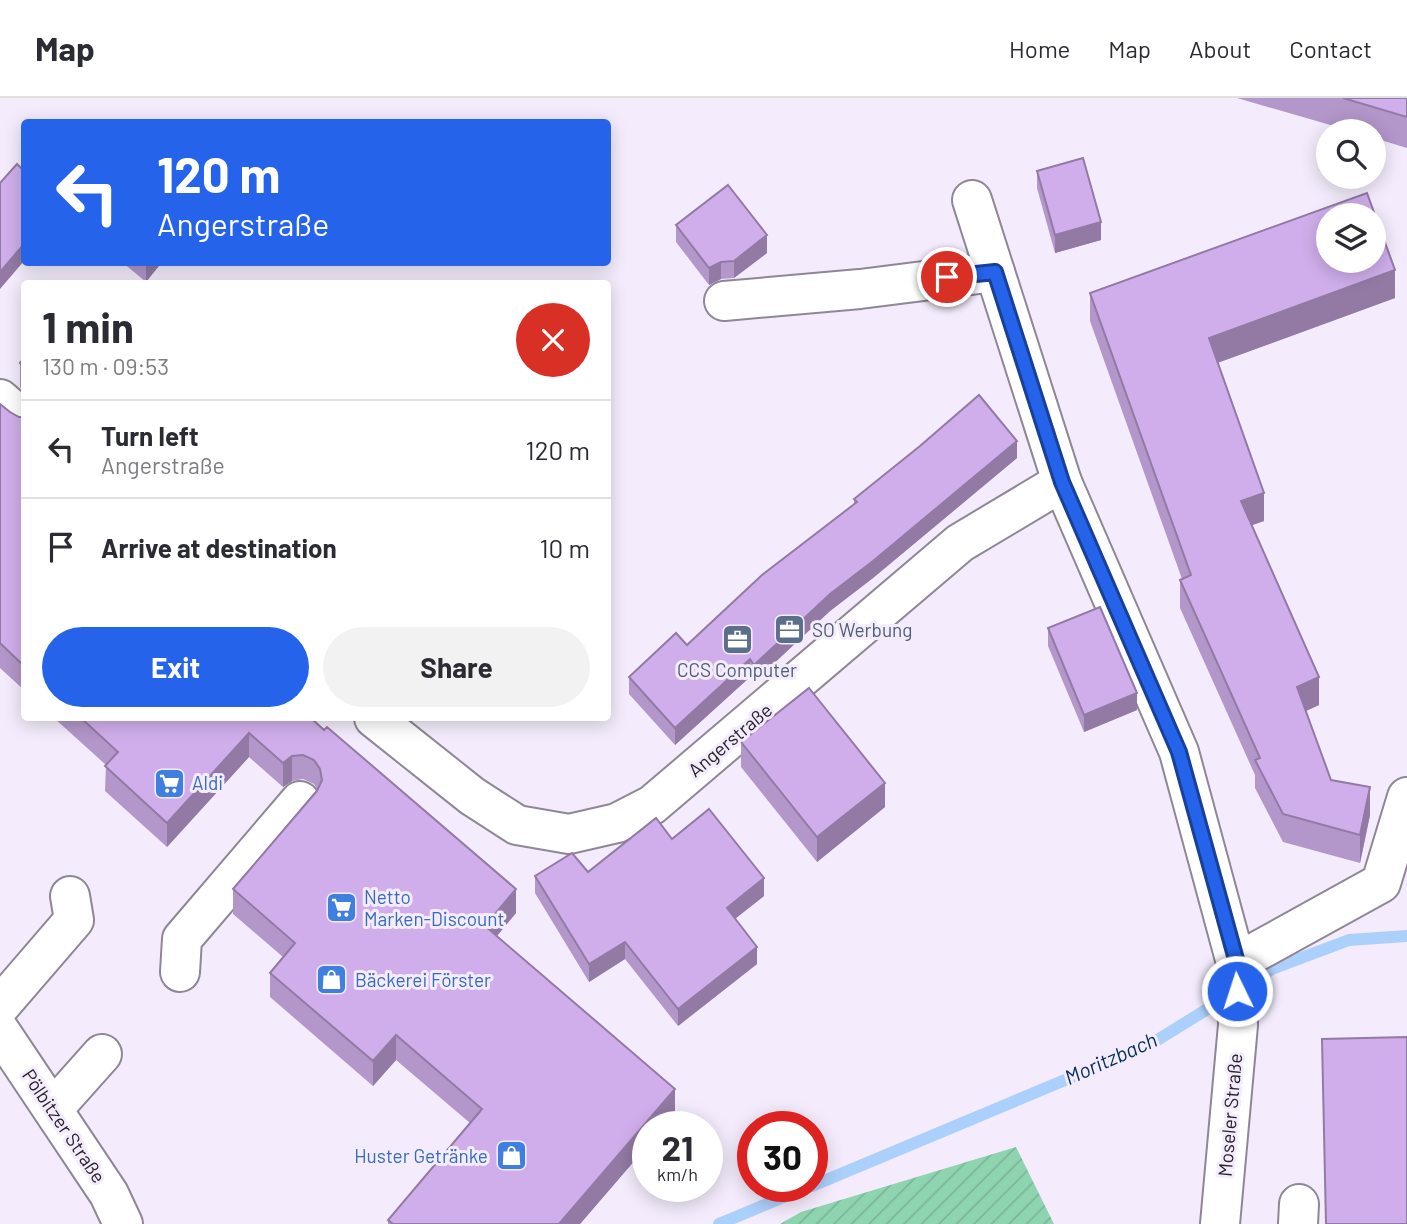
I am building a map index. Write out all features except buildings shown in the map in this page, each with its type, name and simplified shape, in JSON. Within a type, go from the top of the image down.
[{"type":"street","points":[[972,200],[1062,482],[1179,752],[1237,963],[1381,883],[1407,797]]},
{"type":"street","points":[[724,301],[860,289],[995,272]]},
{"type":"street","points":[[0,399],[21,417]]},
{"type":"street","name":"Angerstraße","points":[[378,721],[472,796],[517,825],[569,834],[617,823],[652,805],[960,543],[1062,482]]},
{"type":"street","points":[[180,972],[182,939],[300,801]]},
{"type":"street","points":[[0,1006],[75,920],[70,896]]},
{"type":"street","name":"Moseler Straße","points":[[1220,1224],[1238,1025],[1237,963]]},
{"type":"street","name":"Pölbitzer Straße","points":[[0,1031],[109,1194],[123,1224]]},
{"type":"street","points":[[53,1109],[102,1054]]},
{"type":"green space","points":[[1016,1147],[1054,1224],[780,1224],[801,1212]]},
{"type":"waterway","name":"Moritzbach","points":[[828,1179],[1151,1044],[1272,969],[1349,940],[1407,936]]},
{"type":"waterway","name":"Moritzbach","points":[[719,1224],[772,1202]]},
{"type":"place","name":"SO Werbung","points":[[789,630]]},
{"type":"place","name":"CCS Computer","points":[[737,639]]},
{"type":"place","name":"Aldi","points":[[169,783]]},
{"type":"place","name":"Netto Marken-Discount","points":[[341,908]]},
{"type":"place","name":"Bäckerei Förster","points":[[332,980]]},
{"type":"place","name":"Huster Getränke","points":[[511,1156]]},
{"type":"route","points":[[947,277],[995,272],[1062,482],[1179,752],[1237,963],[1237,991]]}]
